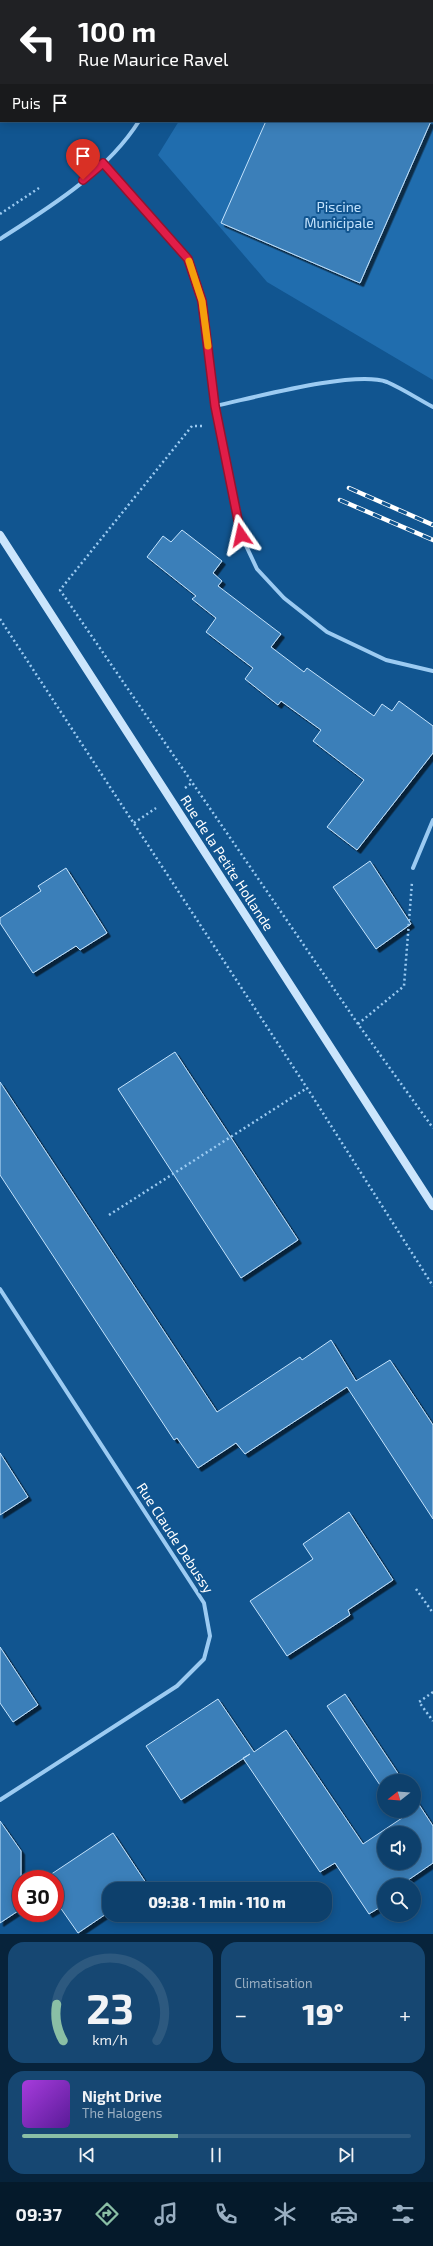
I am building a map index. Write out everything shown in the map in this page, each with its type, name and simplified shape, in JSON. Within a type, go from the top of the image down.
[{"type":"street","points":[[0,239],[52,206],[103,163],[129,136],[138,122]]},
{"type":"street","points":[[103,163],[188,259],[202,301],[215,406],[241,535],[257,569],[284,598],[327,632],[386,660],[433,671]]},
{"type":"street","points":[[215,406],[337,380],[368,379],[386,382],[433,407]]},
{"type":"street","name":"Rue de la Petite Hollande","points":[[0,535],[433,1206]]},
{"type":"street","points":[[413,868],[433,820]]},
{"type":"street","name":"Rue Claude Debussy","points":[[0,1289],[204,1603],[210,1636],[204,1659],[178,1686],[0,1800]]},
{"type":"path","points":[[0,214],[39,188]]},
{"type":"path","points":[[219,425],[192,426],[60,590],[358,1024],[433,1128]]},
{"type":"path","points":[[0,618],[307,1088],[433,1286]]},
{"type":"path","points":[[358,1024],[404,986],[413,868]]},
{"type":"path","points":[[109,1214],[307,1088]]},
{"type":"path","points":[[416,1589],[433,1613]]},
{"type":"path","points":[[433,1692],[420,1702],[433,1722]]},
{"type":"green space","name":"Piscine Municipale","points":[[178,122],[433,122],[433,380],[267,282],[158,155]]},
{"type":"building","points":[[266,122],[431,122],[360,283],[221,223]]},
{"type":"building","points":[[182,530],[222,561],[213,573],[222,581],[218,586],[281,634],[271,647],[304,672],[307,668],[374,716],[382,704],[392,711],[399,701],[433,726],[433,753],[357,850],[327,827],[364,780],[313,741],[321,730],[281,701],[278,705],[245,679],[253,668],[206,632],[216,618],[192,599],[196,596],[147,557],[163,536],[171,542]]},
{"type":"building","points":[[370,861],[411,924],[376,949],[333,887]]},
{"type":"building","points":[[66,868],[107,933],[80,950],[76,946],[33,973],[0,923],[0,918],[41,891],[38,886]]},
{"type":"building","points":[[175,1052],[298,1240],[241,1278],[118,1089]]},
{"type":"building","points":[[0,1082],[217,1412],[300,1357],[302,1360],[331,1340],[356,1381],[390,1360],[433,1425],[433,1519],[347,1387],[245,1454],[236,1443],[198,1468],[177,1438],[174,1440],[0,1175]]},
{"type":"building","points":[[0,1453],[28,1497],[0,1515]]},
{"type":"building","points":[[349,1512],[393,1580],[348,1610],[350,1615],[287,1656],[250,1601],[313,1559],[303,1544]]},
{"type":"building","points":[[0,1647],[38,1705],[13,1722],[0,1703]]},
{"type":"building","points":[[345,1694],[398,1774],[377,1774],[377,1781],[327,1706]]},
{"type":"building","points":[[218,1699],[254,1752],[286,1730],[363,1844],[377,1835],[377,1870],[421,1870],[421,1826],[390,1826],[402,1818],[421,1818],[421,1808],[433,1826],[433,1863],[411,1878],[377,1878],[377,1909],[369,1914],[335,1863],[320,1872],[243,1758],[181,1800],[146,1746]]},
{"type":"building","points":[[0,1821],[21,1851],[21,1870],[12,1870],[12,1915],[0,1923]]},
{"type":"building","points":[[113,1833],[145,1882],[102,1882],[102,1917],[78,1933],[64,1913],[64,1870],[58,1870]]},
{"type":"railway","points":[[349,488],[433,525]]},
{"type":"railway","points":[[340,500],[433,540]]},
{"type":"slow traffic","points":[[189,261],[202,301],[208,346]]},
{"type":"route","points":[[83,180],[103,163],[138,200],[188,259],[202,301],[215,406],[241,535]]}]
